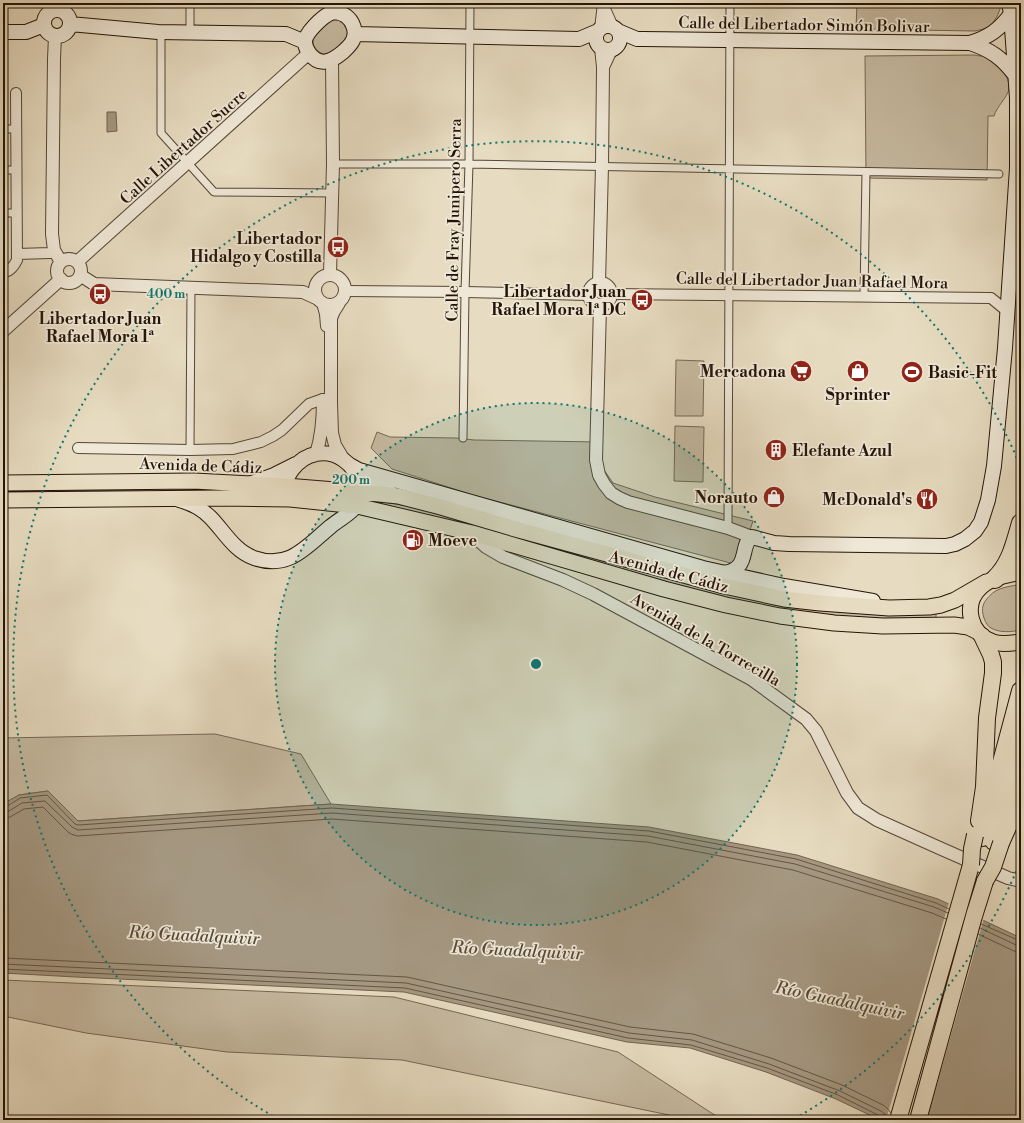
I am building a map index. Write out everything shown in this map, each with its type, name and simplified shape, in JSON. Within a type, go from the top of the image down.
[{"type":"highway","points":[[991,581],[1002,572],[1009,562],[1021,523]]},
{"type":"highway","points":[[980,634],[993,662],[987,718],[982,802],[988,839]]},
{"type":"highway","points":[[918,1120],[985,881],[988,839],[1021,691]]},
{"type":"highway","points":[[988,839],[1021,741]]},
{"type":"highway","points":[[898,1120],[971,865],[977,852],[1021,798]]},
{"type":"main road","points":[[56,7],[59,11],[66,14],[70,24],[67,32],[63,35],[55,36],[48,32],[44,25],[48,14],[56,7]]},
{"type":"main road","points":[[70,24],[161,32],[286,34],[307,48],[316,59],[324,62],[332,60],[354,40],[355,34],[352,22],[337,8],[321,20],[307,35],[307,48]]},
{"type":"main road","points":[[751,543],[946,546],[956,544],[965,539],[975,531],[981,522],[988,500],[994,466],[1008,312],[1017,168],[1017,98],[1010,9]]},
{"type":"main road","name":"Calle del Libertador Simón Bolivar","points":[[970,43],[994,33],[1003,24],[1010,9]]},
{"type":"main road","points":[[3,32],[26,32],[44,25]]},
{"type":"main road","points":[[355,34],[607,38]]},
{"type":"main road","name":"Calle del Libertador Simón Bolivar","points":[[607,38],[970,43],[984,47],[996,54],[1007,64],[1015,75]]},
{"type":"main road","points":[[248,484],[269,477],[297,464],[306,457],[316,454],[327,454],[336,456],[350,467],[358,499]]},
{"type":"main road","points":[[288,492],[289,475],[297,464]]},
{"type":"main road","name":"Avenida de Cádiz","points":[[350,467],[362,480],[398,496],[710,583],[764,595],[820,603],[858,606],[904,608],[929,607],[955,600],[991,581],[1021,572]]},
{"type":"main road","name":"Avenida de Cádiz","points":[[350,467],[724,573],[859,599],[929,607]]},
{"type":"main road","name":"Avenida de Cádiz","points":[[3,483],[194,481],[248,484],[288,492],[358,499],[398,496]]},
{"type":"main road","name":"Avenida de Cádiz","points":[[3,500],[172,498],[288,492]]},
{"type":"main road","name":"Avenida de Cádiz","points":[[172,498],[188,502],[210,517],[244,553],[260,560],[274,561],[291,558],[300,553],[331,526],[348,514],[358,499]]},
{"type":"main road","name":"Avenida de Cádiz","points":[[358,499],[657,587],[726,605],[780,616],[834,623],[883,626],[954,625],[968,628],[999,644],[1021,642]]},
{"type":"main road","name":"Avenida de Cádiz","points":[[515,529],[544,533],[571,530]]},
{"type":"main road","points":[[724,573],[732,571],[737,567],[751,543]]},
{"type":"main road","points":[[751,543],[749,561],[750,567],[757,576],[770,583]]},
{"type":"main road","points":[[980,634],[975,628],[971,619],[971,603],[976,592],[991,581]]},
{"type":"street","points":[[190,3],[190,32]]},
{"type":"street","name":"Calle de Fray Junipero Serra","points":[[463,438],[469,164],[470,3]]},
{"type":"street","points":[[724,527],[729,295],[730,3]]},
{"type":"street","points":[[599,283],[603,67],[607,38],[604,6]]},
{"type":"street","points":[[161,32],[161,133],[214,192],[332,193]]},
{"type":"street","points":[[55,36],[52,234],[55,251],[61,262]]},
{"type":"street","name":"Calle Libertador Sucre","points":[[77,262],[188,163],[307,48]]},
{"type":"street","points":[[330,274],[333,164],[332,60]]},
{"type":"street","points":[[3,272],[6,272],[14,267],[17,260],[16,93]]},
{"type":"street","points":[[3,129],[16,129]]},
{"type":"street","points":[[333,164],[469,164],[999,174]]},
{"type":"street","points":[[3,170],[17,170]]},
{"type":"street","points":[[864,297],[866,172]]},
{"type":"street","points":[[3,213],[17,213]]},
{"type":"street","points":[[17,254],[50,253],[55,251]]},
{"type":"street","points":[[71,259],[77,262],[81,268],[80,275],[75,281],[64,281],[61,279],[58,269],[61,262],[71,259]]},
{"type":"street","points":[[80,275],[94,284],[303,292],[311,289],[321,277],[330,274],[340,277],[345,286],[345,296],[339,303],[331,318],[332,433],[335,445],[350,467]]},
{"type":"street","points":[[3,331],[61,279]]},
{"type":"street","points":[[599,283],[606,285],[611,294],[606,303],[600,306],[593,304],[588,295],[590,288],[599,283]]},
{"type":"street","points":[[316,284],[316,294],[321,301],[326,314],[327,325],[322,424],[320,443],[316,454]]},
{"type":"street","points":[[190,450],[191,288]]},
{"type":"street","points":[[346,291],[588,295]]},
{"type":"street","points":[[303,292],[331,305],[339,303]]},
{"type":"street","name":"Calle del Libertador Juan Rafael Mora","points":[[611,294],[991,298],[1008,312]]},
{"type":"street","points":[[600,306],[596,460],[599,475],[604,484],[611,494],[628,502],[724,527],[751,543]]},
{"type":"street","points":[[78,448],[190,450],[233,449],[261,442],[282,430],[309,404],[323,400]]},
{"type":"street","name":"Avenida de la Torrecilla","points":[[472,533],[486,547],[503,557],[593,594],[752,679],[806,719],[816,731],[847,793],[858,808],[877,820],[1008,878],[1021,881]]},
{"type":"shaded area","points":[[857,3],[1001,3],[999,13],[991,25],[987,28],[975,31],[856,29]]},
{"type":"shaded area","points":[[339,18],[348,25],[347,40],[329,54],[321,53],[315,47],[313,38],[328,20]]},
{"type":"shaded area","points":[[865,56],[984,56],[993,61],[1005,74],[1009,84],[1008,92],[994,116],[988,116],[987,180],[866,178]]},
{"type":"shaded area","points":[[676,360],[704,361],[703,416],[675,416]]},
{"type":"shaded area","points":[[675,426],[704,427],[703,482],[674,481]]},
{"type":"shaded area","points":[[377,432],[390,437],[600,442],[600,464],[613,483],[655,497],[753,521],[738,565],[473,495],[392,469],[371,448]]},
{"type":"shaded area","points":[[377,501],[420,508],[936,612],[936,620],[854,619],[741,603],[376,505]]},
{"type":"shaded area","points":[[1021,584],[1021,630],[1006,632],[994,630],[987,624],[983,615],[983,606],[986,600],[997,590]]},
{"type":"shaded area","points":[[215,734],[301,754],[331,804],[78,821],[48,791],[19,795],[3,804],[3,738]]},
{"type":"shaded area","points":[[3,980],[394,997],[618,1052],[724,1120],[686,1120],[669,1115],[402,1060],[227,1052],[86,1033],[3,1016]]},
{"type":"water","points":[[107,112],[116,112],[117,131],[107,132]]},
{"type":"water","name":"Río Guadalquivir","points":[[48,791],[78,821],[331,804],[649,827],[797,855],[938,899],[1021,938],[1021,1120],[880,1120],[836,1099],[766,1072],[690,1048],[627,1042],[404,992],[3,973],[3,804],[19,795]]},
{"type":"pier","points":[[949,902],[984,918],[927,1120],[886,1120]]},
{"type":"place","name":"Libertador Hidalgo y Costilla","points":[[338,247]]},
{"type":"place","name":"Libertador Juan Rafael Mora 1ª","points":[[100,294]]},
{"type":"place","name":"Libertador Juan Rafael Mora 1ª DC","points":[[642,300]]},
{"type":"place","name":"Mercadona","points":[[801,371]]},
{"type":"place","name":"Sprinter","points":[[858,371]]},
{"type":"place","name":"Basic-Fit","points":[[912,372]]},
{"type":"place","name":"Elefante Azul","points":[[776,450]]},
{"type":"place","name":"Norauto","points":[[774,497]]},
{"type":"place","name":"McDonald's","points":[[927,499]]},
{"type":"place","name":"Moeve","points":[[413,540]]}]
